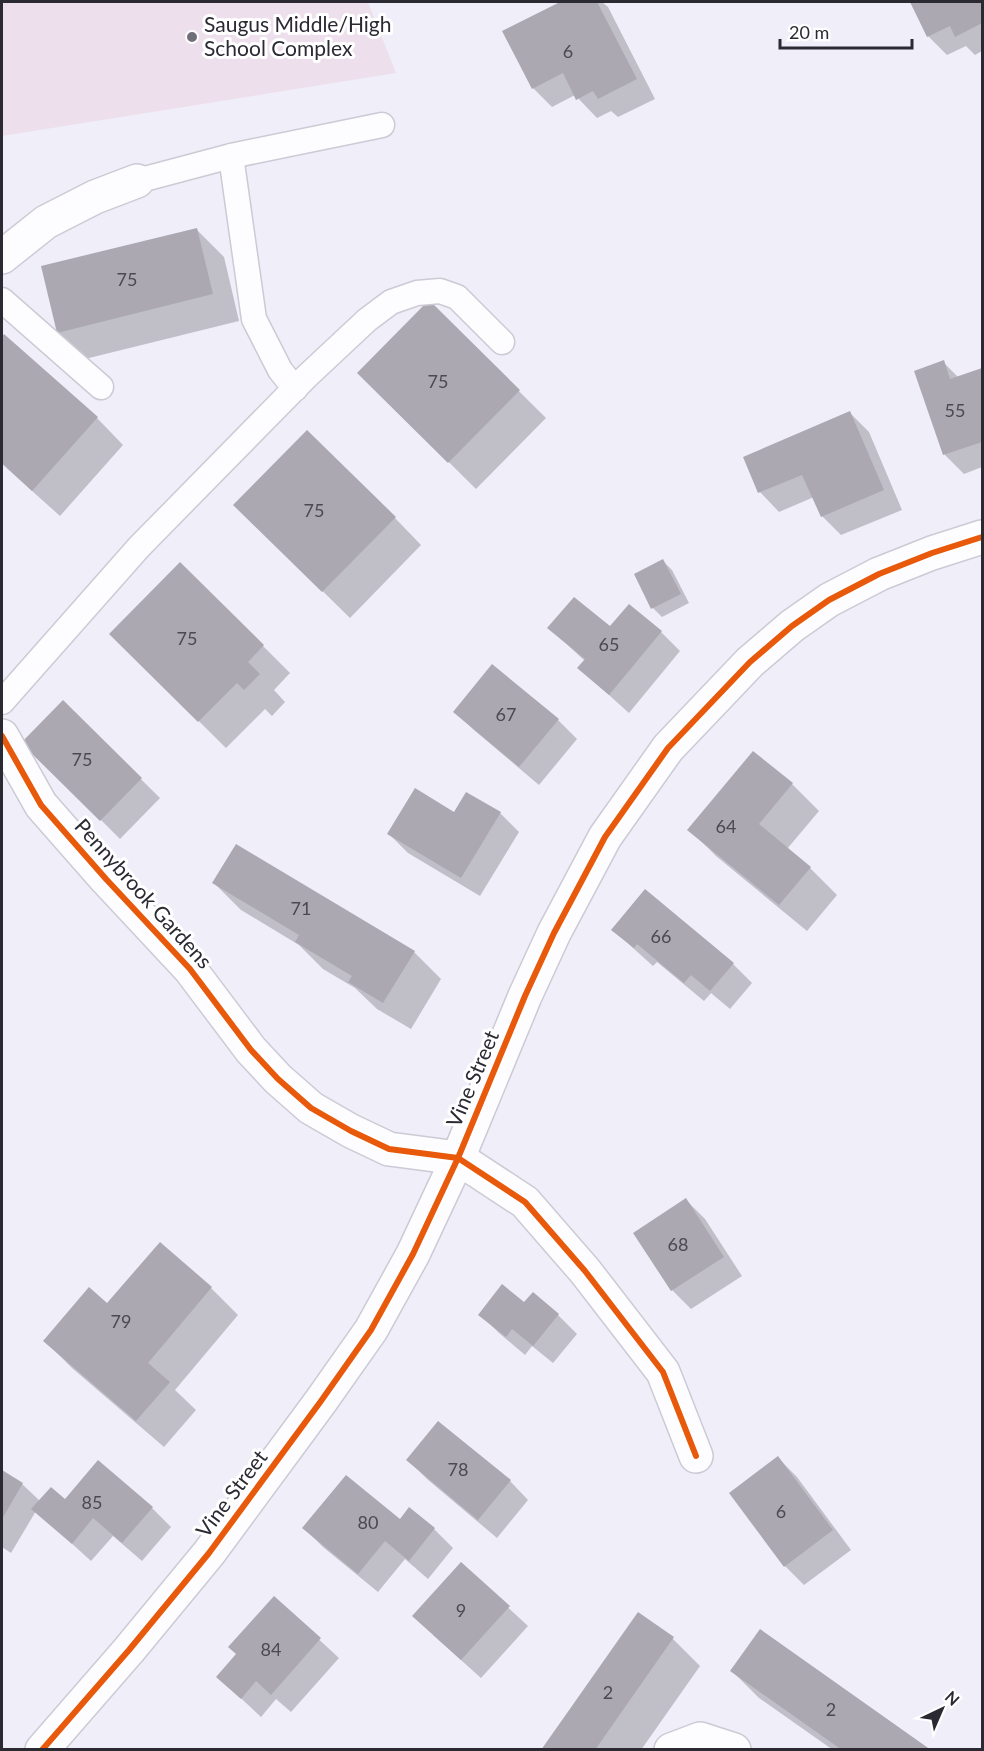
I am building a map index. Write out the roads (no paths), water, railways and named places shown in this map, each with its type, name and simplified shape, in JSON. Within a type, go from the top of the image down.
[{"type":"street","points":[[2,257],[46,222],[95,197],[137,181]]},
{"type":"street","name":"Vine Street","points":[[42,1749],[129,1650],[209,1553],[370,1330],[413,1254],[458,1158],[525,996],[554,933],[605,837],[668,748],[750,662],[792,626],[830,600],[879,574],[932,553],[982,537]]},
{"type":"street","name":"Pennybrook Gardens","points":[[2,736],[41,806],[190,969],[250,1050],[278,1079],[311,1108],[389,1149],[458,1158]]},
{"type":"street","points":[[458,1158],[525,1202],[585,1271],[663,1372],[696,1456]]},
{"type":"street","points":[[671,1749],[700,1739],[734,1749]]},
{"type":"lane","points":[[137,181],[231,156],[382,125]]},
{"type":"lane","points":[[231,156],[254,319],[280,370],[295,388]]},
{"type":"lane","points":[[2,702],[139,547],[295,388],[367,320],[391,302],[417,293],[440,291],[457,297],[502,342]]},
{"type":"lane","points":[[2,300],[101,387]]},
{"type":"place","name":"Saugus Middle/High School Complex","points":[[192,37]]}]
